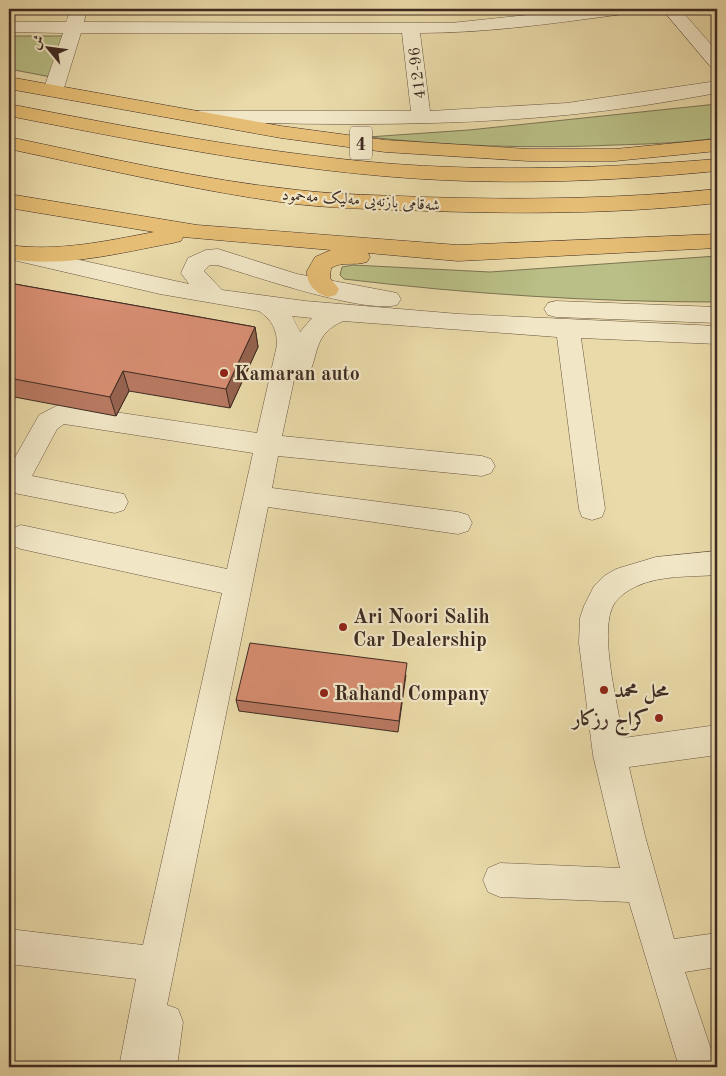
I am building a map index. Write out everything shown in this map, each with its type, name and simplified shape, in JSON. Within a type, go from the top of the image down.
[{"type":"highway","name":"4","points":[[9,83],[181,115],[325,139],[385,146],[518,154],[615,155],[717,145]]},
{"type":"highway","name":"شەقامی بازنەیی مەلیک مەحمود","points":[[9,110],[222,150],[339,165],[427,172],[581,174],[717,165]]},
{"type":"highway","name":"شەقامی بازنەیی مەلیک مەحمود","points":[[9,144],[224,186],[281,195],[368,202],[519,206],[616,204],[717,196]]},
{"type":"highway","points":[[9,201],[197,232],[458,252],[717,241]]},
{"type":"highway","points":[[12,253],[80,252],[197,232]]},
{"type":"highway","points":[[335,301],[319,282],[317,272],[324,262],[337,256],[418,260],[458,252]]},
{"type":"street","points":[[52,91],[79,9]]},
{"type":"street","points":[[294,28],[296,9]]},
{"type":"street","points":[[9,27],[451,28],[524,22],[624,9]]},
{"type":"street","points":[[677,10],[717,62]]},
{"type":"street","name":"412-96","points":[[410,28],[421,117]]},
{"type":"street","points":[[181,115],[370,119],[546,111],[627,102],[717,87]]},
{"type":"street","points":[[12,253],[155,286],[264,304],[335,301],[363,296],[462,305],[717,315]]},
{"type":"street","points":[[215,296],[192,273],[196,263],[206,258],[218,257],[335,301],[568,328],[717,335]]},
{"type":"street","points":[[158,1067],[164,956],[238,584],[304,345],[314,329],[331,316],[335,301]]},
{"type":"street","points":[[138,1067],[273,498],[276,446],[289,337],[285,322],[280,315],[264,304]]},
{"type":"street","points":[[568,328],[592,509]]},
{"type":"street","points":[[115,502],[14,483],[48,422],[60,414],[276,446],[482,466]]},
{"type":"street","points":[[273,498],[458,523]]},
{"type":"street","points":[[21,537],[238,584]]},
{"type":"street","points":[[698,1067],[662,958],[622,815],[609,755],[593,634],[595,613],[599,604],[612,587],[636,574],[717,563]]},
{"type":"street","points":[[609,755],[717,740]]},
{"type":"street","points":[[500,880],[642,886]]},
{"type":"street","points":[[9,946],[164,956]]},
{"type":"street","points":[[662,958],[717,950]]},
{"type":"green space","points":[[9,36],[64,36],[51,77],[9,69]]},
{"type":"green space","points":[[717,104],[717,138],[692,141],[653,144],[522,147],[460,145],[368,137],[469,130]]},
{"type":"green space","points":[[717,256],[717,302],[624,301],[484,293],[344,279],[340,275],[342,267],[353,265],[490,272]]},
{"type":"building","points":[[9,283],[255,327],[226,389],[123,371],[110,397],[9,378]]},
{"type":"building","name":"Rahand Company","points":[[250,643],[407,663],[399,721],[236,700]]},
{"type":"place","name":"Kamaran auto","points":[[224,373]]},
{"type":"place","name":"Ari Noori Salih Car Dealership","points":[[343,627]]},
{"type":"place","name":"محل محمد","points":[[604,690]]},
{"type":"place","name":"Rahand Company","points":[[324,693]]},
{"type":"place","name":"كراج رزكار","points":[[659,718]]}]
